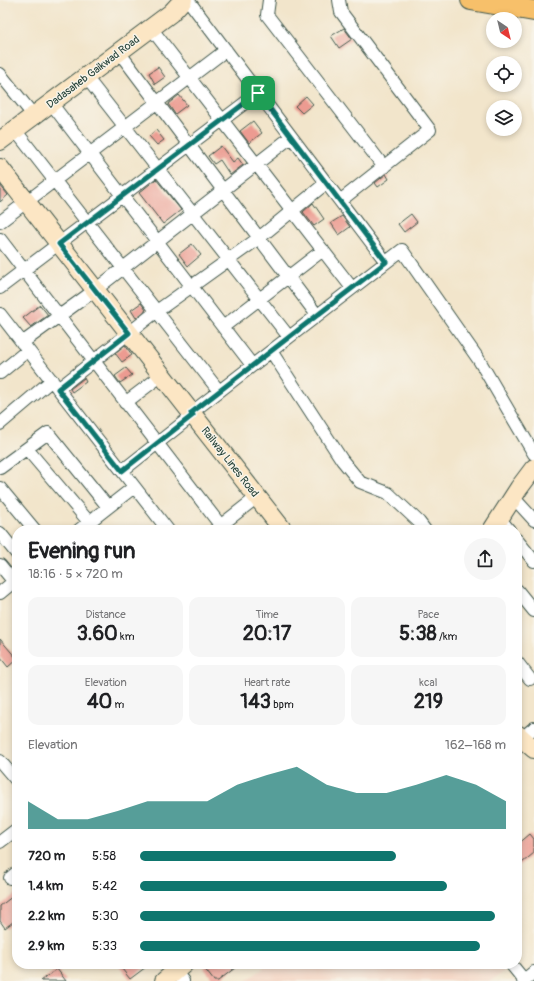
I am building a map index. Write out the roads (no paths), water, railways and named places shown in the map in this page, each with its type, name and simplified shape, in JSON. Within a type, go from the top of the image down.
[{"type":"main road","points":[[471,0],[534,11]]},
{"type":"street","name":"Dadasaheb Gaikwad Road","points":[[0,142],[171,13],[183,0]]},
{"type":"street","points":[[188,0],[386,262]]},
{"type":"street","points":[[269,0],[267,15],[384,166]]},
{"type":"street","points":[[339,0],[342,12],[430,130],[340,202]]},
{"type":"street","points":[[151,28],[352,288]]},
{"type":"street","points":[[0,222],[226,50]]},
{"type":"street","points":[[120,52],[317,315]]},
{"type":"street","points":[[0,74],[34,116]]},
{"type":"street","points":[[86,77],[289,337]]},
{"type":"street","points":[[0,288],[258,93]]},
{"type":"street","points":[[51,103],[252,365]]},
{"type":"street","points":[[15,130],[219,391]]},
{"type":"street","points":[[0,373],[25,346],[59,316],[95,290],[291,137]]},
{"type":"street","name":"Railway Lines Road","points":[[0,168],[279,525]]},
{"type":"street","points":[[0,424],[55,385],[93,362],[157,311],[259,238],[326,183]]},
{"type":"street","points":[[0,239],[217,525]]},
{"type":"street","points":[[223,327],[323,250]]},
{"type":"street","points":[[122,471],[219,391],[402,250],[479,360],[534,454]]},
{"type":"street","points":[[2,319],[25,346],[164,525]]},
{"type":"street","points":[[271,351],[342,460],[360,482],[388,493],[421,525]]},
{"type":"street","points":[[125,403],[162,375]]},
{"type":"street","points":[[0,468],[48,433],[108,507]]},
{"type":"street","points":[[27,449],[89,522]]},
{"type":"street","points":[[500,525],[513,497],[534,468]]},
{"type":"street","points":[[85,525],[134,487]]},
{"type":"street","points":[[0,488],[31,525]]},
{"type":"street","points":[[224,525],[257,496]]},
{"type":"street","points":[[513,497],[534,520]]},
{"type":"street","points":[[0,533],[12,548]]},
{"type":"street","points":[[522,546],[534,562]]},
{"type":"street","points":[[0,565],[12,577]]},
{"type":"street","points":[[0,593],[12,583]]},
{"type":"street","points":[[522,596],[534,611]]},
{"type":"street","points":[[522,669],[530,679]]},
{"type":"street","points":[[0,761],[12,775]]},
{"type":"street","points":[[0,842],[12,833]]},
{"type":"street","points":[[515,969],[523,980],[534,972]]}]
